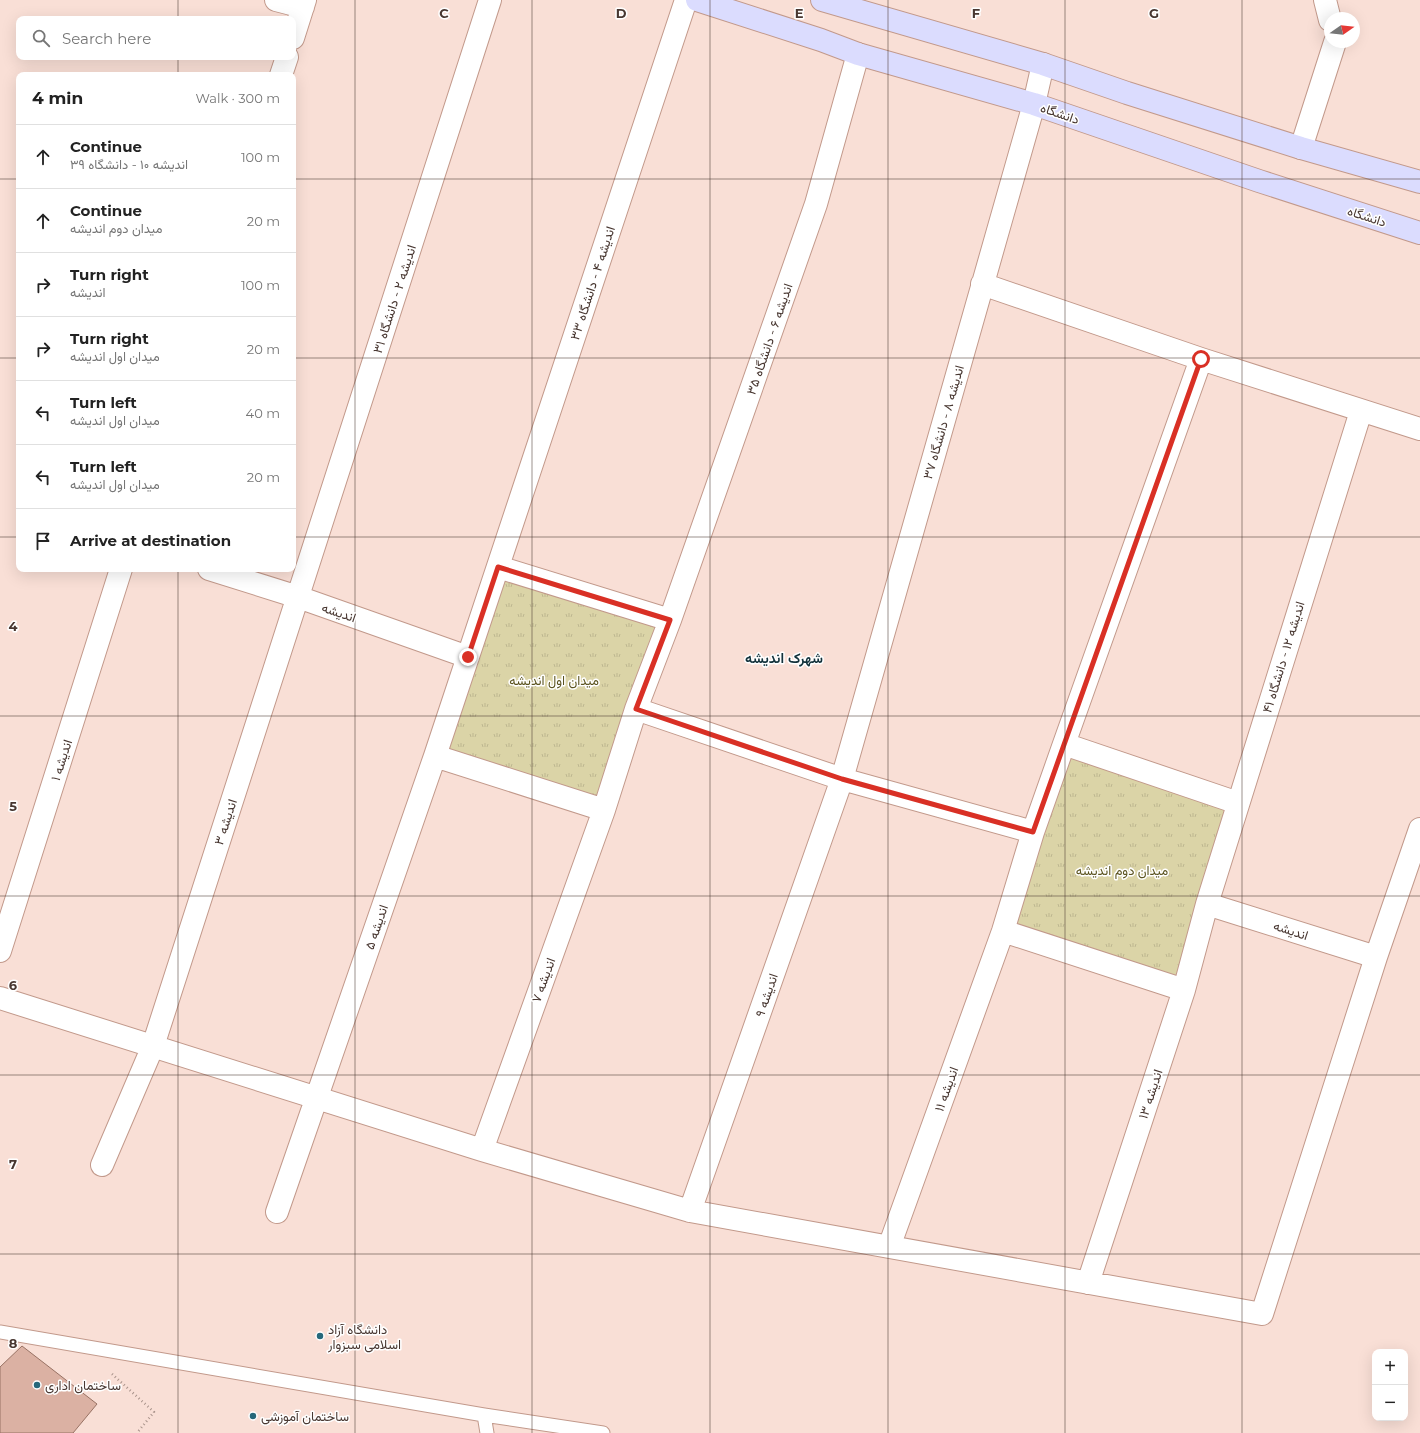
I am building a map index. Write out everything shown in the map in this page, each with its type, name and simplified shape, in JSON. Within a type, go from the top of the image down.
[{"type":"main road","name":"دانشگاه","points":[[697,0],[821,40],[858,54],[1034,104],[1259,181],[1420,233]]},
{"type":"main road","points":[[822,0],[1043,64],[1127,93],[1301,148],[1420,182]]},
{"type":"street","points":[[276,0],[304,4],[296,29]]},
{"type":"street","name":"اندیشه ۲ - دانشگاه ۳۱","points":[[298,598],[490,0]]},
{"type":"street","name":"اندیشه ۴ - دانشگاه ۳۳","points":[[498,567],[686,0]]},
{"type":"street","points":[[1325,0],[1328,12]]},
{"type":"street","points":[[1301,148],[1333,48]]},
{"type":"street","name":"اندیشه ۶ - دانشگاه ۳۵","points":[[670,620],[816,204],[858,54]]},
{"type":"street","points":[[282,72],[286,60]]},
{"type":"street","name":"اندیشه ۸ - دانشگاه ۳۷","points":[[842,779],[1034,104],[1043,64]]},
{"type":"street","points":[[982,284],[1201,359],[1420,429]]},
{"type":"street","points":[[1184,990],[1004,931],[1033,832],[1201,359]]},
{"type":"street","name":"اندیشه ۱۲ - دانشگاه ۴۱","points":[[1206,904],[1360,411]]},
{"type":"street","points":[[498,567],[670,620],[636,709],[604,810],[435,756],[498,567]]},
{"type":"street","name":"اندیشه ۱","points":[[0,951],[120,572]]},
{"type":"street","name":"اندیشه","points":[[218,572],[468,657]]},
{"type":"street","name":"اندیشه ۳","points":[[102,1165],[153,1046],[298,598]]},
{"type":"street","points":[[636,709],[842,779],[1033,832]]},
{"type":"street","points":[[1064,744],[1238,804]]},
{"type":"street","name":"اندیشه ۵","points":[[277,1212],[435,756]]},
{"type":"street","name":"اندیشه ۹","points":[[690,1211],[842,779]]},
{"type":"street","name":"اندیشه ۷","points":[[482,1150],[604,810]]},
{"type":"street","points":[[0,998],[482,1150],[690,1211],[1262,1314],[1376,957],[1420,829]]},
{"type":"street","name":"اندیشه","points":[[1206,904],[1376,957]]},
{"type":"street","name":"اندیشه ۱۳","points":[[1088,1283],[1184,990],[1206,904]]},
{"type":"street","name":"اندیشه ۱۱","points":[[890,1247],[1004,931]]},
{"type":"lane","points":[[0,1332],[603,1433]]},
{"type":"lane","points":[[484,1414],[486,1433]]},
{"type":"path","points":[[83,1346],[154,1412],[137,1433]]},
{"type":"green space","name":"میدان اول اندیشه","points":[[498,570],[666,622],[602,807],[439,755]]},
{"type":"green space","name":"میدان دوم اندیشه","points":[[1064,744],[1238,803],[1184,990],[1003,931]]},
{"type":"building","name":"ساختمان اداری","points":[[22,1346],[97,1404],[73,1433],[0,1433],[0,1367]]},
{"type":"place","name":"دانشگاه آزاد اسلامی سبزوار","points":[[320,1336]]},
{"type":"place","name":"ساختمان اداری","points":[[37,1385]]},
{"type":"place","name":"ساختمان آموزشی","points":[[253,1416]]},
{"type":"district","name":"شهرک اندیشه","points":[[784,658]]},
{"type":"route","points":[[468,657],[498,567],[670,620],[636,709],[842,779],[1033,832],[1201,359]]}]
